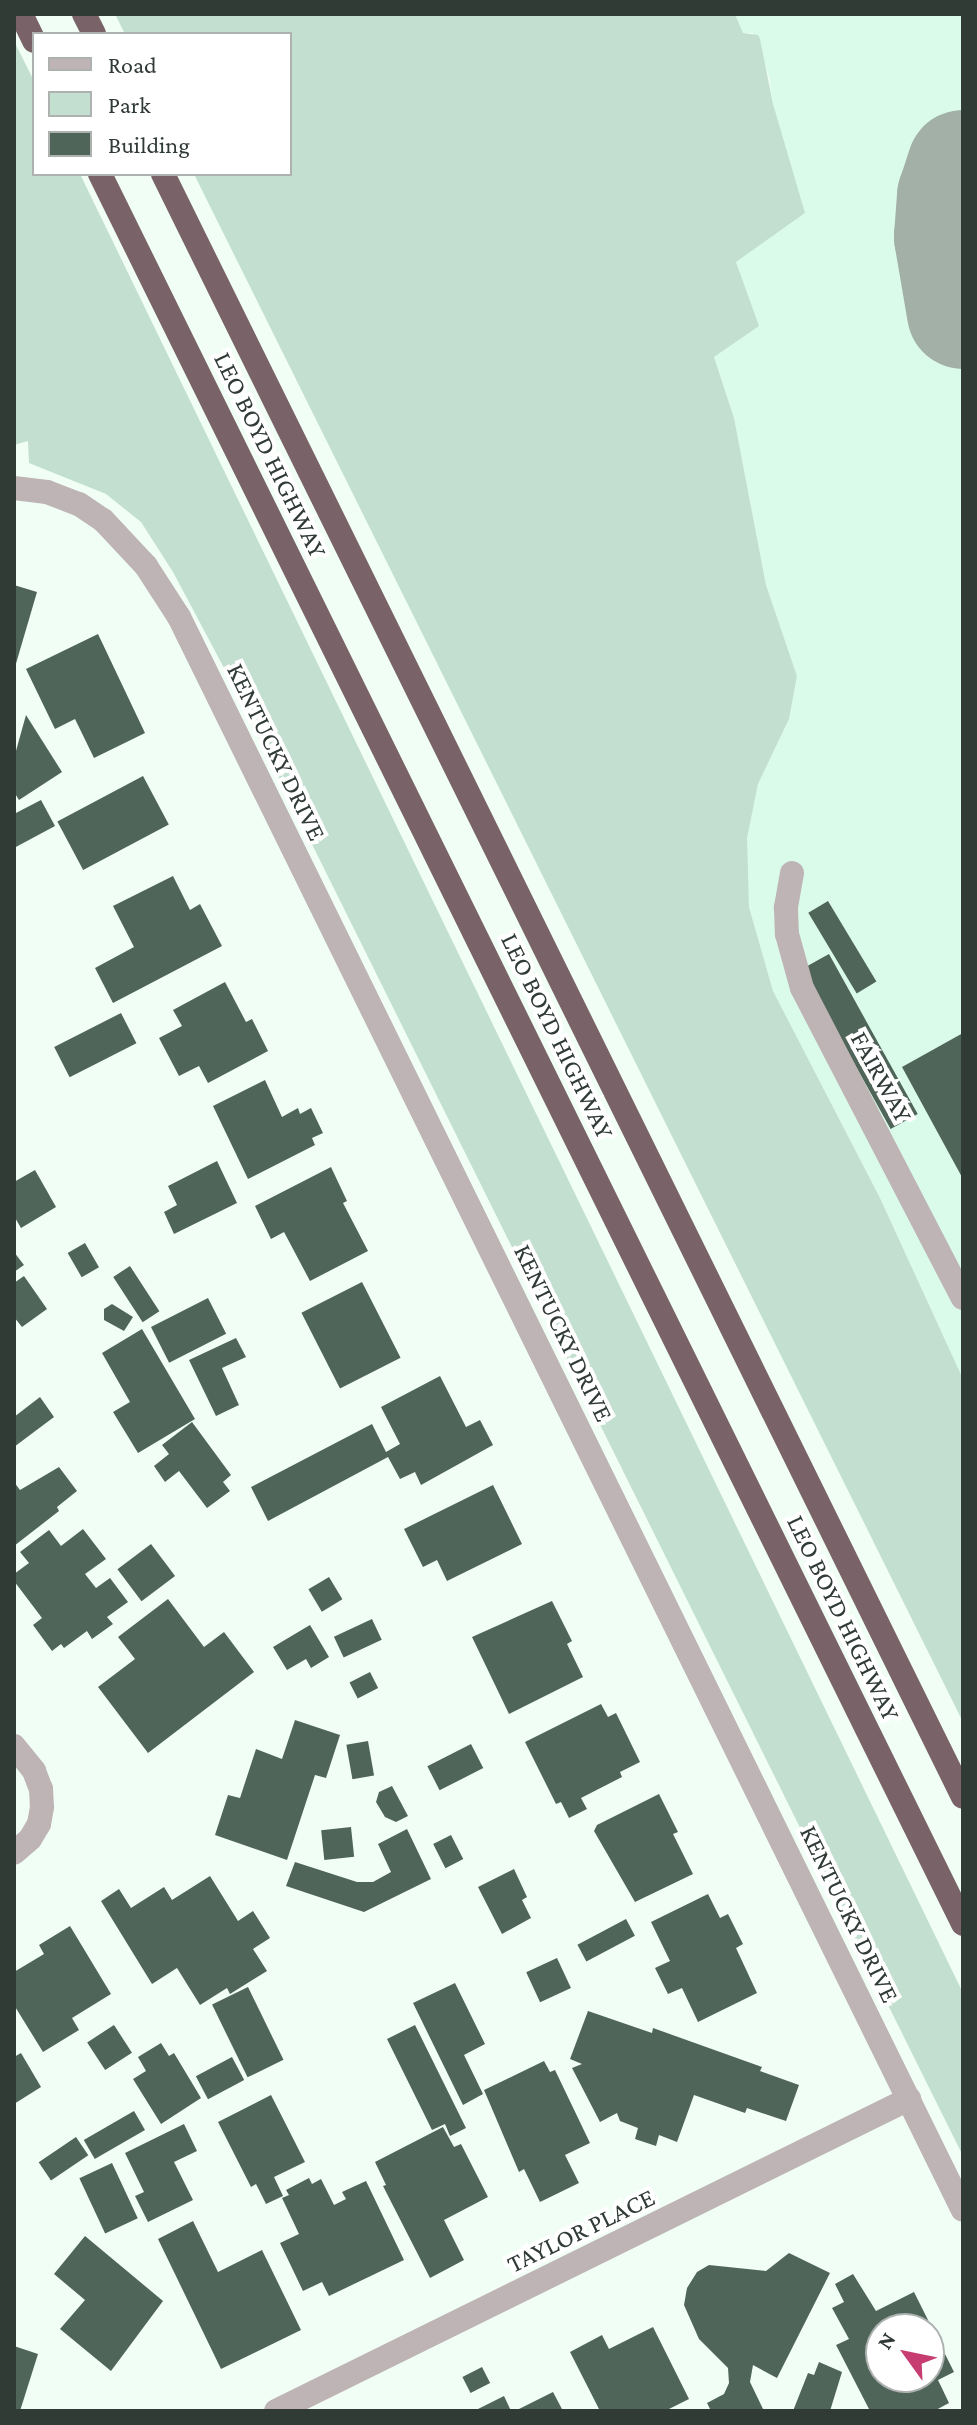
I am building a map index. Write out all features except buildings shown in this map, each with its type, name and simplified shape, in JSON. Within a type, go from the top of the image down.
[{"type":"highway","points":[[21,14],[32,37]]},
{"type":"highway","points":[[84,14],[93,32]]},
{"type":"highway","name":"LEO BOYD HIGHWAY","points":[[101,176],[963,1924]]},
{"type":"highway","name":"LEO BOYD HIGHWAY","points":[[164,176],[963,1797]]},
{"type":"street","name":"KENTUCKY DRIVE","points":[[14,488],[47,492],[79,504],[103,520],[137,556],[179,617],[963,2210]]},
{"type":"street","name":"FAIRWAY","points":[[792,873],[786,908],[787,934],[802,988],[963,1298]]},
{"type":"street","points":[[14,1746],[34,1771],[41,1789],[42,1807],[30,1839],[14,1853]]},
{"type":"street","name":"TAYLOR PLACE","points":[[276,2411],[909,2099]]},
{"type":"shaded area","points":[[735,14],[963,14],[963,1379],[880,1198],[773,991],[749,907],[746,838],[758,784],[789,719],[797,676],[766,585],[734,418],[714,357],[758,326],[736,262],[773,104],[769,76],[753,33],[743,33]]},
{"type":"green space","points":[[115,14],[735,14],[743,33],[758,35],[760,39],[773,104],[805,213],[736,262],[759,326],[714,357],[734,418],[766,585],[797,676],[789,719],[758,784],[747,838],[749,907],[773,991],[880,1198],[963,1379],[963,1722],[195,176],[292,176],[292,32],[124,32]]},
{"type":"green space","points":[[14,41],[32,77],[32,176],[81,176],[963,1993],[963,2156],[232,683],[173,572],[141,522],[106,494],[29,463],[28,441],[14,445]]},
{"type":"taxiway","points":[[963,166],[953,196],[950,237],[963,313]]}]
